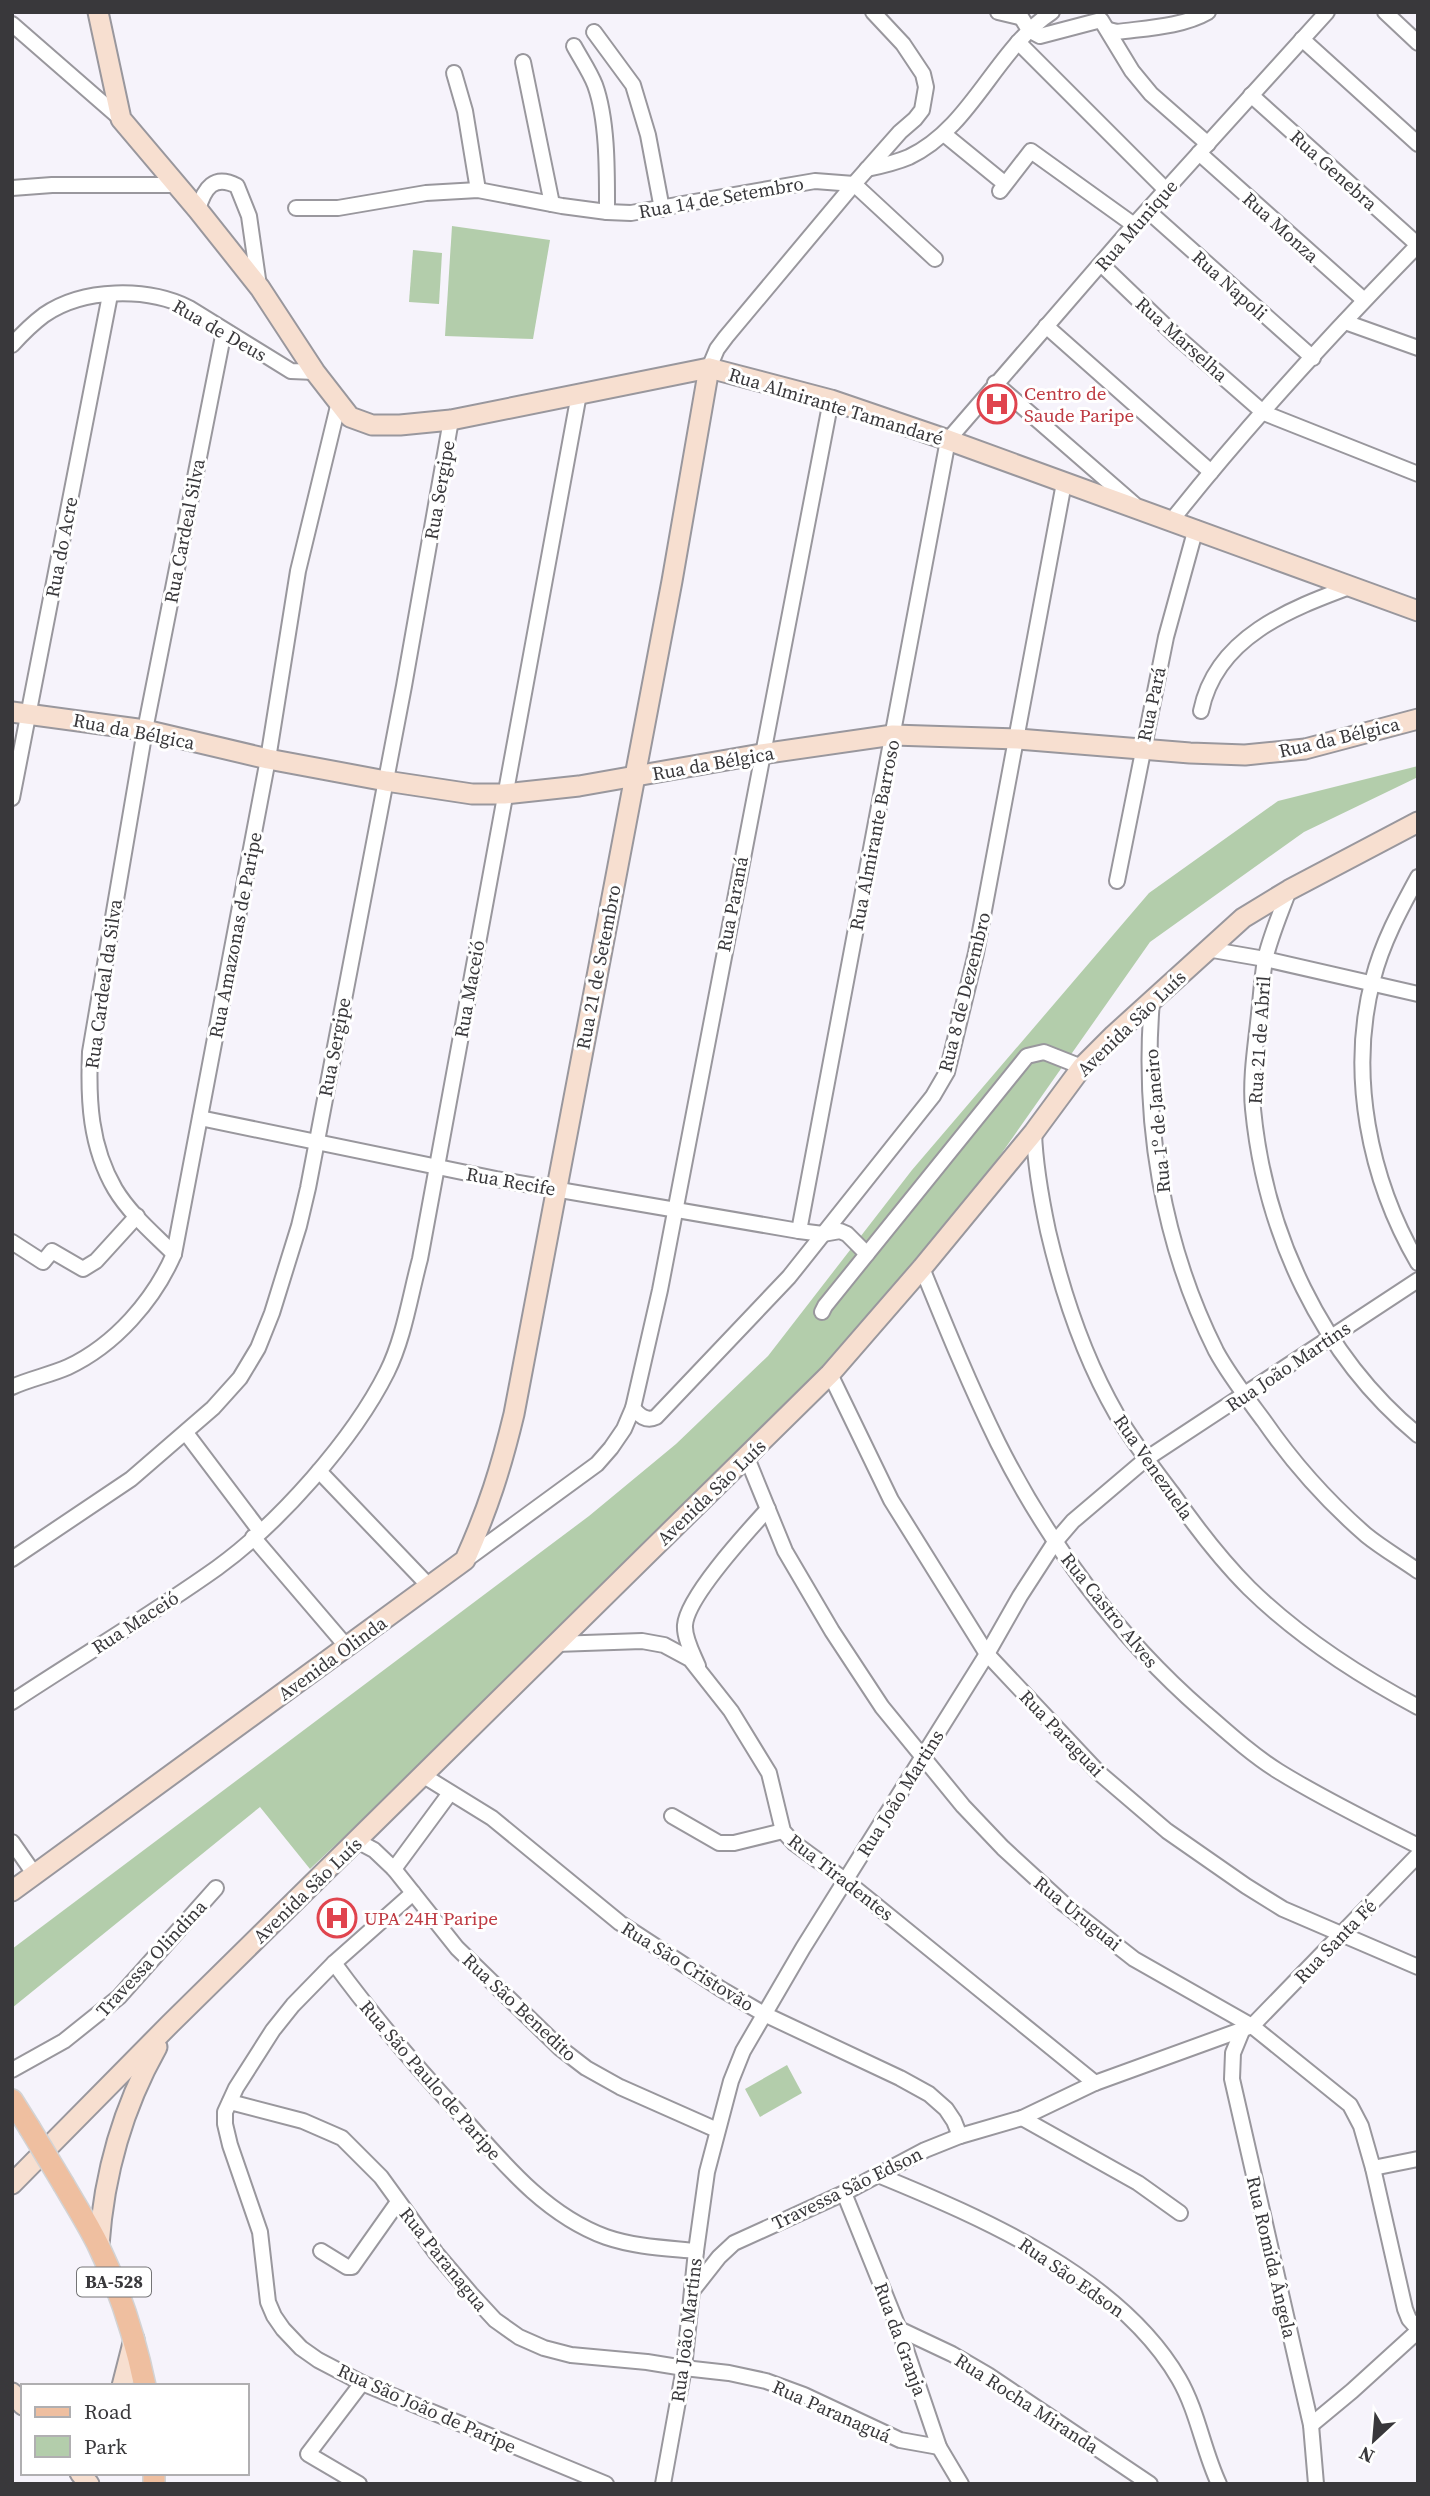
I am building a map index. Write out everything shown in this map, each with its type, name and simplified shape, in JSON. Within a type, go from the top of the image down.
[{"type":"main road","name":"Rua Almirante Tamandaré","points":[[98,12],[121,119],[260,288],[315,372],[350,417],[372,425],[451,421],[709,368],[831,400],[948,440],[1196,528],[1416,611]]},
{"type":"main road","name":"Rua 21 de Setembro","points":[[465,1560],[488,1508],[503,1463],[635,776],[709,368]]},
{"type":"main road","name":"Rua da Bélgica","points":[[21,713],[145,730],[268,759],[472,794],[504,794],[635,776],[894,735],[1018,739],[1142,750],[1245,755],[1305,749],[1418,719]]},
{"type":"main road","name":"Avenida São Luís","points":[[12,2184],[170,2024],[831,1374],[1034,1132],[1082,1068],[1243,918],[1289,890],[1418,822]]},
{"type":"main road","name":"Avenida Olinda","points":[[12,1891],[465,1560]]},
{"type":"main road","points":[[99,2245],[105,2188],[119,2131],[140,2078],[170,2024]]},
{"type":"main road","name":"BA-528","points":[[12,2100],[99,2245],[134,2339],[145,2384]]},
{"type":"main road","points":[[123,2384],[134,2339]]},
{"type":"street","points":[[709,368],[717,349],[726,337],[867,169],[915,119],[925,99],[923,74],[903,44],[873,12]]},
{"type":"street","points":[[998,12],[1018,15],[1029,30],[1044,37],[1100,20],[1110,30],[1117,32],[1196,19],[1208,12]]},
{"type":"street","points":[[867,169],[909,157],[944,134],[1018,42],[1052,12]]},
{"type":"street","points":[[1385,12],[1418,43]]},
{"type":"street","name":"Rua Munique","points":[[948,440],[995,383],[1323,13]]},
{"type":"street","points":[[12,24],[121,119]]},
{"type":"street","name":"Rua Monza","points":[[1110,30],[1132,71],[1151,94],[1203,149],[1364,300]]},
{"type":"street","points":[[594,32],[633,85],[648,135],[662,209]]},
{"type":"street","points":[[1302,39],[1418,144]]},
{"type":"street","points":[[1018,42],[1166,190]]},
{"type":"street","points":[[574,46],[595,85],[598,100],[607,168],[607,212]]},
{"type":"street","points":[[523,62],[552,204]]},
{"type":"street","points":[[454,73],[465,111],[478,190]]},
{"type":"street","name":"Rua Genebra","points":[[1251,95],[1418,245]]},
{"type":"street","points":[[944,134],[1002,187],[1031,151],[1134,225]]},
{"type":"street","name":"Rua Almirante Tamandaré","points":[[198,210],[206,189],[220,181],[228,181],[241,191],[249,216],[260,288]]},
{"type":"street","name":"Rua 14 de Setembro","points":[[296,208],[338,208],[426,192],[478,190],[552,204],[631,213],[815,181],[854,184]]},
{"type":"street","points":[[854,184],[935,259]]},
{"type":"street","points":[[12,188],[52,185],[177,185]]},
{"type":"street","name":"Rua Napoli","points":[[1147,211],[1313,358]]},
{"type":"street","points":[[1172,520],[1211,472],[1364,300],[1418,245]]},
{"type":"street","name":"Rua Marselha","points":[[1101,264],[1176,336],[1264,413],[1418,474]]},
{"type":"street","name":"Rua de Deus","points":[[12,345],[46,314],[73,301],[110,295],[152,296],[176,302],[291,371],[315,372]]},
{"type":"street","name":"Rua do Acre","points":[[12,798],[21,713],[110,295]]},
{"type":"street","points":[[1345,322],[1418,348]]},
{"type":"street","points":[[1046,326],[1211,472]]},
{"type":"street","name":"Rua Cardeal Silva","points":[[145,730],[224,331]]},
{"type":"street","points":[[995,383],[1139,508]]},
{"type":"street","name":"Rua Maceió","points":[[12,1702],[219,1567],[257,1534],[319,1471],[361,1415],[388,1370],[420,1259],[579,394]]},
{"type":"street","name":"Rua Paraná","points":[[633,1408],[660,1290],[673,1210],[831,400]]},
{"type":"street","name":"Rua Amazonas de Paripe","points":[[13,1386],[68,1367],[90,1355],[112,1337],[149,1298],[164,1277],[174,1254],[268,759],[298,571],[339,402]]},
{"type":"street","name":"Rua Sergipe","points":[[12,1559],[131,1479],[214,1408],[240,1378],[258,1348],[272,1313],[299,1226],[386,781],[451,421]]},
{"type":"street","name":"Rua Almirante Barroso","points":[[799,1231],[948,440]]},
{"type":"street","name":"Rua 8 de Dezembro","points":[[633,1408],[644,1418],[651,1420],[656,1417],[789,1277],[933,1096],[947,1072],[976,953],[1064,483]]},
{"type":"street","name":"Rua Pará","points":[[1117,881],[1166,637],[1196,528]]},
{"type":"street","points":[[1201,711],[1206,693],[1222,664],[1245,638],[1291,610],[1352,586]]},
{"type":"street","name":"Rua Cardeal da Silva","points":[[145,730],[90,1052],[89,1088],[92,1130],[102,1162],[116,1191],[174,1254]]},
{"type":"street","points":[[1418,877],[1381,952],[1372,982],[1362,1048],[1364,1110],[1374,1156],[1408,1246],[1418,1263]]},
{"type":"street","name":"Rua 21 de Abril","points":[[1289,890],[1265,959],[1255,1053],[1253,1107],[1271,1204],[1294,1272],[1332,1338],[1362,1379],[1418,1435]]},
{"type":"street","points":[[1260,907],[1274,933]]},
{"type":"street","points":[[1207,950],[1265,959],[1418,994]]},
{"type":"street","name":"Rua 1º de Janeiro","points":[[1152,1001],[1149,1031],[1150,1094],[1158,1182],[1190,1294],[1217,1353],[1288,1455],[1324,1496],[1367,1536],[1418,1572]]},
{"type":"street","points":[[822,1312],[1027,1056],[1044,1052],[1082,1068]]},
{"type":"street","name":"Rua Recife","points":[[201,1118],[436,1166],[673,1210],[799,1231],[823,1234],[840,1231],[847,1234],[867,1254]]},
{"type":"street","name":"Rua Venezuela","points":[[1034,1132],[1034,1157],[1042,1206],[1061,1286],[1089,1359],[1117,1414],[1146,1459],[1199,1530],[1249,1587],[1295,1629],[1380,1687],[1418,1707]]},
{"type":"street","points":[[12,1242],[43,1262],[52,1251],[83,1269],[96,1261],[137,1216]]},
{"type":"street","name":"Rua Castro Alves","points":[[922,1268],[956,1353],[999,1445],[1055,1542],[1119,1626],[1170,1682],[1276,1770],[1418,1846]]},
{"type":"street","name":"Rua João Martins","points":[[663,2484],[684,2368],[707,2172],[735,2071],[764,2014],[987,1654],[1020,1596],[1055,1542],[1073,1521],[1146,1459],[1418,1280]]},
{"type":"street","name":"Rua Paraguai","points":[[831,1374],[891,1500],[987,1654],[1098,1772],[1167,1831],[1283,1909],[1418,1968]]},
{"type":"street","name":"Avenida Olinda","points":[[465,1560],[597,1464],[624,1429],[633,1408]]},
{"type":"street","points":[[186,1433],[257,1534],[347,1647]]},
{"type":"street","name":"Rua Uruguai","points":[[747,1458],[785,1551],[832,1631],[882,1707],[922,1757],[1003,1848],[1064,1904],[1134,1959],[1247,2029],[1350,2105],[1361,2126],[1373,2168],[1405,2309],[1418,2330]]},
{"type":"street","points":[[319,1471],[429,1586]]},
{"type":"street","points":[[699,1668],[684,1627],[687,1615],[724,1560],[768,1509]]},
{"type":"street","name":"Rua Tiradentes","points":[[556,1644],[642,1641],[664,1645],[690,1659],[731,1711],[769,1773],[776,1793],[783,1831],[794,1843],[846,1881],[1095,2083]]},
{"type":"street","name":"Rua São Cristovão","points":[[424,1776],[492,1818],[620,1923],[721,1989],[764,2014],[929,2094],[946,2109],[960,2136]]},
{"type":"street","points":[[394,1869],[450,1793]]},
{"type":"street","points":[[672,1816],[719,1843],[734,1843],[783,1831]]},
{"type":"street","name":"Rua São Benedito","points":[[357,1841],[374,1850],[394,1869],[457,1948],[560,2048],[586,2068],[620,2087],[717,2130]]},
{"type":"street","points":[[12,1842],[35,1875]]},
{"type":"street","name":"Rua Santa Fé","points":[[1247,2029],[1418,1855]]},
{"type":"street","name":"Travessa Olindina","points":[[12,2070],[64,2041],[119,1997],[216,1888]]},
{"type":"street","points":[[230,2102],[273,2030],[293,2005],[334,1963],[413,1893]]},
{"type":"street","name":"Rua São Paulo de Paripe","points":[[334,1963],[402,2051],[509,2169],[536,2194],[568,2218],[606,2237],[639,2245],[696,2251]]},
{"type":"street","name":"Travessa São Edson","points":[[693,2290],[719,2257],[734,2243],[844,2193],[925,2150],[960,2136],[1022,2118],[1095,2083],[1247,2029]]},
{"type":"street","name":"Rua Romida Ângela","points":[[1247,2029],[1233,2053],[1232,2079],[1311,2425],[1316,2484]]},
{"type":"street","name":"Rua Paranagua","points":[[230,2102],[303,2121],[342,2138],[381,2178],[436,2253],[471,2294],[495,2320],[519,2337],[544,2348],[571,2355],[684,2368]]},
{"type":"street","name":"Rua São João de Paripe","points":[[230,2102],[225,2112],[225,2124],[260,2232],[268,2302],[274,2316],[302,2348],[318,2360],[362,2383],[606,2484]]},
{"type":"street","points":[[1022,2118],[1138,2183],[1180,2213]]},
{"type":"street","points":[[1373,2168],[1418,2159]]},
{"type":"street","name":"Rua São Edson","points":[[878,2175],[998,2227],[1080,2279],[1129,2318],[1160,2351],[1179,2379],[1219,2484]]},
{"type":"street","name":"Rua da Granja","points":[[844,2193],[899,2329],[939,2447],[961,2484]]},
{"type":"street","points":[[321,2251],[347,2267],[352,2267],[398,2202]]},
{"type":"street","name":"Rua Rocha Miranda","points":[[899,2329],[952,2354],[988,2375],[1150,2484]]},
{"type":"street","points":[[1311,2425],[1418,2330]]},
{"type":"street","name":"Rua Paranaguá","points":[[684,2368],[729,2373],[766,2381],[804,2395],[900,2440],[939,2447]]},
{"type":"street","points":[[359,2484],[308,2454],[362,2383]]},
{"type":"green space","points":[[452,226],[550,240],[533,339],[445,336]]},
{"type":"green space","points":[[413,250],[442,253],[439,304],[409,302]]},
{"type":"green space","points":[[1418,766],[1418,777],[1304,832],[1150,942],[921,1268],[554,1644],[310,1869],[260,1807],[12,2008],[12,1949],[589,1516],[676,1444],[768,1356],[912,1170],[1149,893],[1278,801]]},
{"type":"green space","points":[[787,2065],[802,2093],[760,2117],[745,2089]]},
{"type":"place","name":"Centro de Saude Paripe","points":[[997,404]]},
{"type":"place","name":"UPA 24H Paripe","points":[[337,1918]]}]
